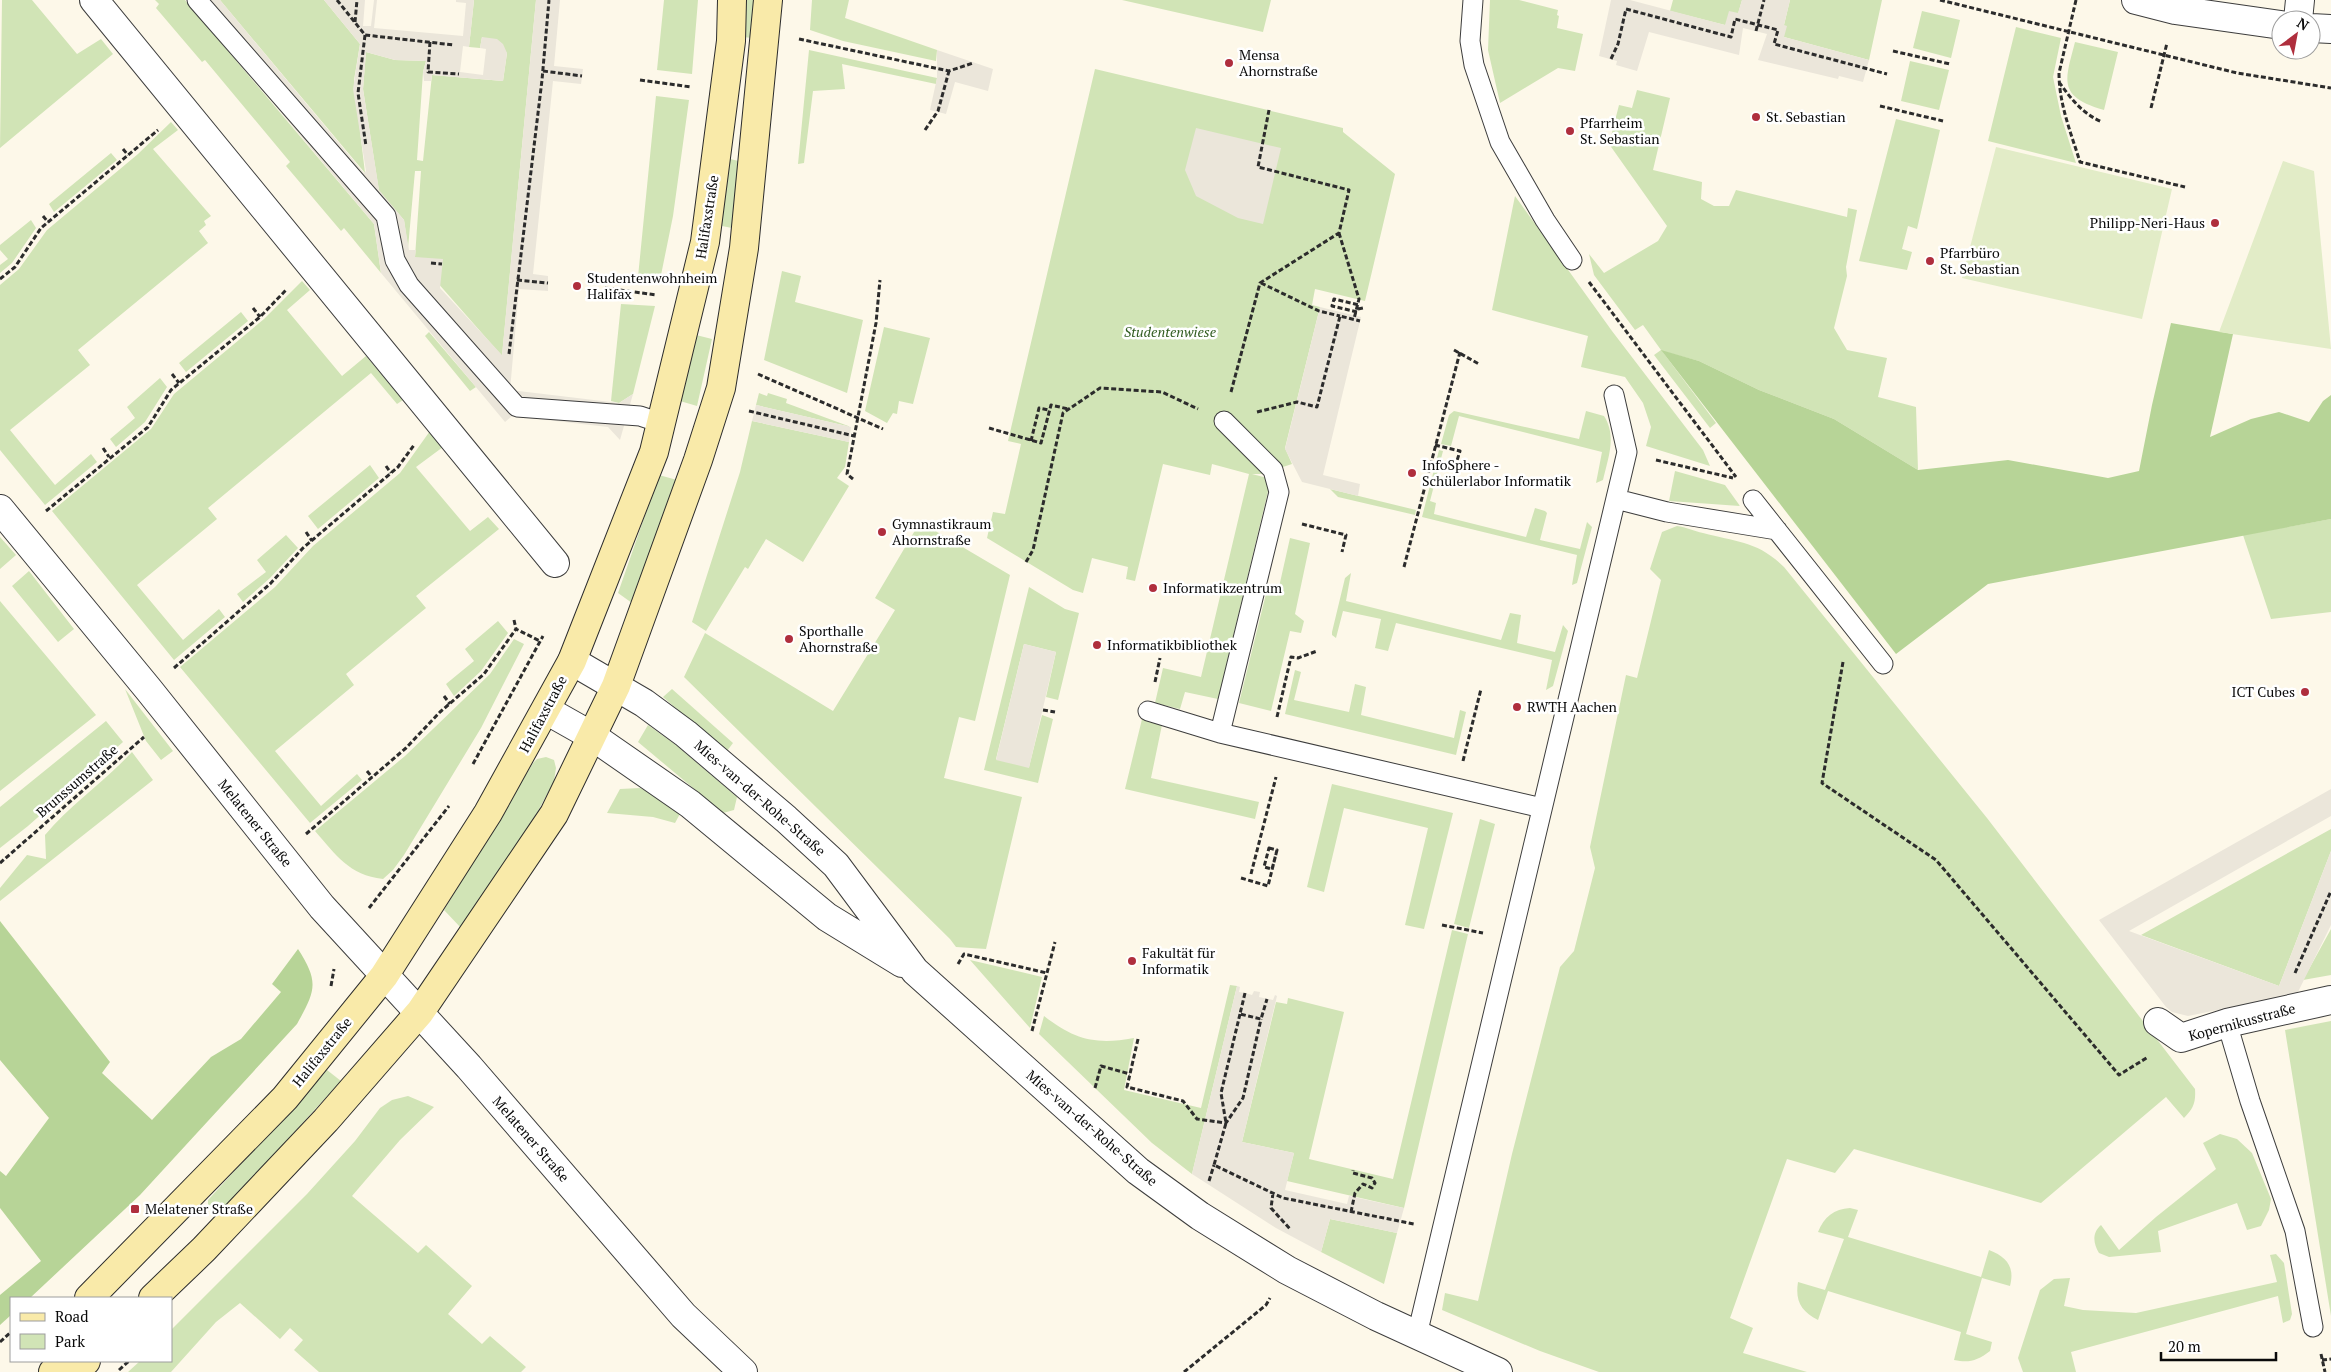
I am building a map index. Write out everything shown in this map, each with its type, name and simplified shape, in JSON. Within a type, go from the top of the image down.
[{"type":"main road","name":"Halifaxstraße","points":[[90,1297],[285,1098],[384,976],[488,814],[572,661],[654,452],[705,242],[731,41],[732,0]]},
{"type":"main road","points":[[154,1297],[204,1249],[326,1120],[420,1012],[554,814],[616,686],[698,460],[721,388],[744,248],[768,0]]},
{"type":"main road","points":[[53,1372],[83,1362]]},
{"type":"street","points":[[94,0],[555,563]]},
{"type":"street","points":[[2136,0],[2175,10],[2271,24]]},
{"type":"street","name":"Melatener Straße","points":[[0,509],[346,934],[420,1012],[683,1315],[743,1372]]},
{"type":"street","name":"Mies-van-der-Rohe-Straße","points":[[572,661],[644,703],[686,734],[786,819],[836,865],[915,971],[1138,1171],[1200,1216],[1287,1270],[1417,1335],[1498,1372]]},
{"type":"street","name":"Mies-van-der-Rohe-Straße","points":[[546,710],[592,736],[690,804],[758,858],[827,917],[915,971]]},
{"type":"street","name":"Kopernikusstraße","points":[[2158,1022],[2181,1038],[2227,1023],[2331,1000]]},
{"type":"lane","points":[[197,0],[386,216],[395,260],[409,285],[517,407],[640,416],[661,423]]},
{"type":"lane","points":[[1473,0],[1470,41],[1473,57],[1500,142],[1545,220],[1572,260]]},
{"type":"lane","points":[[1417,1335],[1627,452],[1614,396]]},
{"type":"lane","points":[[1220,733],[1279,492],[1273,470],[1224,421]]},
{"type":"lane","points":[[1616,499],[1667,512],[1777,530]]},
{"type":"lane","points":[[1753,500],[1883,664]]},
{"type":"lane","points":[[1148,711],[1220,733],[1542,808]]},
{"type":"lane","points":[[2227,1023],[2250,1101],[2295,1231],[2313,1327]]},
{"type":"path","points":[[337,0],[365,35],[358,93],[366,147]]},
{"type":"path","points":[[355,22],[357,0]]},
{"type":"path","points":[[505,394],[543,71],[549,0]]},
{"type":"path","points":[[1756,31],[1764,0]]},
{"type":"path","points":[[1940,0],[2237,73],[2331,88]]},
{"type":"path","points":[[2076,0],[2059,73],[2059,81],[2060,95],[2080,162],[2185,187]]},
{"type":"path","points":[[1610,59],[1618,44],[1626,9],[1731,37],[1735,19],[1778,30],[1774,44],[1887,74]]},
{"type":"path","points":[[365,35],[454,45]]},
{"type":"path","points":[[793,37],[949,72],[973,63]]},
{"type":"path","points":[[430,42],[428,72],[459,74]]},
{"type":"path","points":[[1893,51],[1950,64]]},
{"type":"path","points":[[2151,108],[2162,64]]},
{"type":"path","points":[[543,71],[582,76]]},
{"type":"path","points":[[925,130],[938,111],[949,72]]},
{"type":"path","points":[[640,80],[699,88]]},
{"type":"path","points":[[2059,81],[2075,103],[2091,117],[2102,122]]},
{"type":"path","points":[[1880,106],[1943,121]]},
{"type":"path","points":[[0,279],[15,267],[41,228],[183,108]]},
{"type":"path","points":[[1269,110],[1258,167],[1349,190],[1339,233],[1359,300],[1357,312]]},
{"type":"path","points":[[123,149],[128,155]]},
{"type":"path","points":[[43,216],[48,222]]},
{"type":"path","points":[[1224,421],[1260,283],[1339,233]]},
{"type":"path","points":[[1572,260],[1738,480],[1627,452]]},
{"type":"path","points":[[20,533],[148,426],[171,390],[260,317],[312,265]]},
{"type":"path","points":[[517,280],[548,283]]},
{"type":"path","points":[[854,479],[847,474],[876,323],[880,280]]},
{"type":"path","points":[[1260,283],[1319,311],[1360,321]]},
{"type":"path","points":[[606,288],[658,295]]},
{"type":"path","points":[[1357,312],[1332,306],[1334,299],[1358,305]]},
{"type":"path","points":[[1354,320],[1358,307],[1363,308]]},
{"type":"path","points":[[253,308],[260,317]]},
{"type":"path","points":[[1026,562],[1033,550],[1063,413],[1068,409],[1100,388],[1162,392],[1224,421],[1297,402],[1317,408],[1340,316]]},
{"type":"path","points":[[1454,350],[1479,364]]},
{"type":"path","points":[[1404,567],[1460,352]]},
{"type":"path","points":[[753,372],[858,416],[883,429]]},
{"type":"path","points":[[172,374],[179,383]]},
{"type":"path","points":[[989,428],[1041,443],[1051,405],[1068,409]]},
{"type":"path","points":[[1031,441],[1039,408],[1049,410]]},
{"type":"path","points":[[755,412],[854,436]]},
{"type":"path","points":[[149,690],[270,584],[312,540],[392,473],[435,416]]},
{"type":"path","points":[[1012,442],[1014,436]]},
{"type":"path","points":[[1435,446],[1460,451],[1456,467]]},
{"type":"path","points":[[103,448],[109,457]]},
{"type":"path","points":[[386,466],[392,473]]},
{"type":"path","points":[[1273,516],[1346,535],[1342,552]]},
{"type":"path","points":[[306,532],[312,540]]},
{"type":"path","points":[[321,820],[406,748],[450,704],[484,674],[516,629],[514,620]]},
{"type":"path","points":[[1850,624],[1822,783],[1936,860],[2119,1075],[2181,1038]]},
{"type":"path","points":[[471,768],[540,641],[516,629]]},
{"type":"path","points":[[1251,874],[1259,845],[1291,657],[1298,658],[1318,651]]},
{"type":"path","points":[[1456,788],[1481,689]]},
{"type":"path","points":[[444,696],[450,704]]},
{"type":"path","points":[[1043,710],[1055,712]]},
{"type":"path","name":"Brunssumstraße","points":[[0,864],[169,716]]},
{"type":"path","points":[[367,771],[372,777]]},
{"type":"path","points":[[346,934],[391,883],[453,801]]},
{"type":"path","points":[[1259,845],[1277,850]]},
{"type":"path","points":[[1269,848],[1277,850],[1272,869],[1264,867],[1269,848]]},
{"type":"path","points":[[1241,878],[1268,886],[1277,850]]},
{"type":"path","points":[[2280,1010],[2331,891]]},
{"type":"path","points":[[1442,924],[1511,940]]},
{"type":"path","points":[[1042,997],[1055,942]]},
{"type":"path","points":[[939,994],[964,954],[1047,974]]},
{"type":"path","points":[[1226,1123],[1221,1093],[1245,993]]},
{"type":"path","points":[[1266,998],[1243,1098],[1226,1123],[1214,1165],[1283,1198],[1442,1230]]},
{"type":"path","points":[[1240,1014],[1261,1019]]},
{"type":"path","points":[[1138,1039],[1127,1087],[1183,1102],[1197,1119],[1226,1123]]},
{"type":"path","points":[[1095,1085],[1101,1066],[1130,1074]]},
{"type":"path","points":[[1351,1212],[1357,1190],[1363,1184],[1372,1188],[1375,1183],[1372,1178],[1352,1173],[1353,1170]]},
{"type":"path","points":[[1184,1372],[1266,1305],[1287,1270]]},
{"type":"path","points":[[0,1342],[10,1333]]},
{"type":"path","points":[[2322,1360],[2331,1359]]},
{"type":"path","points":[[116,1372],[128,1362]]},
{"type":"green space","points":[[2,0],[32,0],[77,54],[101,39],[113,54],[0,148]]},
{"type":"green space","points":[[155,0],[185,0],[374,224],[381,273],[344,228],[341,231],[286,166],[290,162],[205,60],[202,62],[156,8],[159,4]]},
{"type":"green space","points":[[220,0],[324,0],[360,44],[354,80],[365,173]]},
{"type":"green space","points":[[474,0],[536,0],[502,356],[415,257],[421,171],[415,171],[408,248],[404,220],[379,191],[363,89],[366,52],[395,60],[426,61],[423,72],[417,160],[423,161],[432,75],[503,81],[507,53],[482,37],[480,48],[469,47]]},
{"type":"green space","points":[[664,0],[698,0],[692,74],[657,70]]},
{"type":"green space","points":[[744,0],[755,0],[753,38],[742,37]]},
{"type":"green space","points":[[812,0],[849,0],[845,18],[937,50],[936,61],[843,41],[810,30]]},
{"type":"green space","points":[[1122,0],[1271,0],[1263,32]]},
{"type":"green space","points":[[1490,0],[1519,0],[1558,10],[1557,28],[1583,34],[1575,71],[1558,68],[1500,103],[1488,50]]},
{"type":"green space","points":[[1673,0],[1742,0],[1738,14],[1725,25],[1670,11]]},
{"type":"green space","points":[[1790,0],[1882,0],[1869,60],[1784,37],[1784,25]]},
{"type":"green space","points":[[1922,11],[1960,20],[1951,58],[1913,48]]},
{"type":"green space","points":[[2016,27],[2061,38],[2053,77],[2061,116],[2076,163],[1988,141]]},
{"type":"green space","points":[[2075,42],[2118,52],[2104,110],[2078,99],[2068,85],[2067,77]]},
{"type":"green space","points":[[809,50],[937,78],[936,84],[842,64],[845,89],[813,91],[804,163],[798,164]]},
{"type":"green space","points":[[1910,61],[1949,70],[1939,110],[1901,101]]},
{"type":"green space","name":"Studentenwiese","points":[[1095,69],[1343,128],[1343,132],[1395,174],[1365,301],[1315,289],[1312,305],[1320,307],[1285,448],[1292,464],[1262,474],[1252,474],[1271,479],[1218,699],[1185,692],[1180,709],[1155,703],[1163,668],[1201,677],[1249,474],[1212,464],[1210,475],[1163,464],[1135,581],[1126,579],[1128,567],[1092,558],[1083,593],[1073,590],[987,538],[993,512],[1005,514],[1021,444],[1008,441]]},
{"type":"green space","points":[[1637,90],[1670,98],[1653,170],[1702,182],[1701,199],[1714,206],[1729,206],[1736,190],[1847,217],[1848,208],[1857,210],[1846,267],[1847,276],[1834,328],[1847,350],[1887,358],[1878,397],[1916,407],[1918,470],[1834,419],[1759,390],[1699,361],[1662,351],[1716,423],[1710,428],[1654,355],[1661,350],[1643,325],[1635,330],[1594,275],[1589,254],[1604,273],[1658,241],[1667,226],[1609,144],[1619,105],[1632,108]]},
{"type":"green space","points":[[656,96],[689,100],[673,216],[660,280],[638,277]]},
{"type":"green space","points":[[1896,119],[1940,130],[1917,229],[1908,226],[1902,249],[1912,252],[1907,270],[1859,261]]},
{"type":"green space","points":[[171,122],[178,130],[153,149],[211,216],[204,221],[206,225],[199,231],[208,243],[78,350],[90,365],[10,430],[55,485],[91,454],[97,462],[45,505],[0,450],[0,285],[19,269],[47,230],[138,154]]},
{"type":"green space","points":[[1996,147],[2172,189],[2142,319],[1962,278]]},
{"type":"green space","points":[[111,153],[117,160],[54,212],[49,204]]},
{"type":"green space","points":[[730,159],[743,162],[732,228],[717,225]]},
{"type":"green space","points":[[2283,161],[2314,171],[2331,349],[2219,332]]},
{"type":"green space","points":[[1515,196],[1612,331],[1703,450],[1710,466],[1646,446],[1651,427],[1643,403],[1625,377],[1581,367],[1588,336],[1492,310]]},
{"type":"green space","points":[[31,220],[36,228],[12,263],[0,273],[0,265],[8,259],[0,250],[0,245]]},
{"type":"green space","points":[[782,271],[801,276],[795,302],[863,320],[847,393],[764,360]]},
{"type":"green space","points":[[302,281],[310,290],[287,310],[342,376],[366,356],[403,400],[397,404],[371,373],[208,508],[217,519],[137,585],[183,640],[219,609],[225,617],[174,660],[52,511],[151,429],[174,394],[264,319]]},
{"type":"green space","points":[[621,304],[655,306],[633,394],[619,403],[611,401]]},
{"type":"green space","points":[[241,312],[248,321],[186,372],[179,363]]},
{"type":"green space","points":[[2171,323],[2233,334],[2210,437],[2251,419],[2279,412],[2309,422],[2323,401],[2331,395],[2331,519],[1988,584],[1896,654],[1661,350],[1699,361],[1759,390],[1834,419],[1918,470],[2008,460],[2108,478],[2139,471]]},
{"type":"green space","points":[[884,327],[930,338],[913,404],[899,401],[897,414],[893,413],[887,423],[865,411]]},
{"type":"green space","points":[[429,332],[476,387],[470,391],[425,336]]},
{"type":"green space","points":[[696,335],[712,339],[697,406],[680,401]]},
{"type":"green space","points":[[160,378],[167,387],[145,422],[116,447],[110,439],[135,418],[127,407]]},
{"type":"green space","points":[[759,393],[767,396],[768,393],[787,399],[786,403],[851,427],[756,405]]},
{"type":"green space","points":[[1454,411],[1579,439],[1586,411],[1604,416],[1611,439],[1603,480],[1596,483],[1602,452],[1459,416],[1451,446],[1441,444],[1449,415]]},
{"type":"green space","points":[[752,421],[849,442],[845,467],[837,478],[849,486],[803,562],[766,539],[748,569],[745,567],[706,631],[692,622],[740,472]]},
{"type":"green space","points":[[430,431],[443,447],[416,467],[470,531],[488,517],[499,529],[416,596],[426,608],[346,674],[354,685],[275,751],[321,806],[357,774],[362,780],[310,823],[180,667],[275,587],[313,546],[400,473]]},
{"type":"green space","points":[[1439,450],[1443,451],[1430,501],[1436,503],[1434,514],[1526,537],[1535,508],[1547,513],[1540,540],[1580,549],[1587,522],[1592,527],[1577,583],[1572,585],[1577,555],[1422,517]]},
{"type":"green space","points":[[370,465],[379,478],[318,529],[308,516]]},
{"type":"green space","points":[[1675,471],[1725,485],[1740,506],[1669,501]]},
{"type":"green space","points":[[659,475],[677,480],[632,603],[618,593]]},
{"type":"green space","points":[[1330,489],[1416,510],[1415,515],[1338,497]]},
{"type":"green space","points":[[2331,519],[2331,612],[2271,619],[2243,535]]},
{"type":"green space","points":[[920,522],[1010,575],[975,721],[959,717],[944,778],[1022,797],[986,949],[956,947],[684,677],[705,633],[833,711],[895,610],[875,598]]},
{"type":"green space","points":[[1677,526],[1756,547],[1774,558],[1784,567],[1987,818],[2195,1089],[2193,1105],[2190,1112],[2184,1118],[2166,1097],[2041,1203],[1854,1149],[1835,1173],[1787,1159],[1730,1318],[1753,1328],[1743,1353],[1807,1372],[1599,1372],[1540,1351],[1442,1310],[1445,1293],[1478,1301],[1512,1154],[1560,967],[1574,951],[1595,868],[1590,847],[1626,675],[1637,678],[1661,580],[1650,569],[1662,532]]},
{"type":"green space","points":[[286,535],[298,548],[270,578],[243,602],[237,594],[266,572],[257,560]]},
{"type":"green space","points":[[0,537],[16,555],[0,569]]},
{"type":"green space","points":[[1290,538],[1310,543],[1295,614],[1304,621],[1301,633],[1290,631],[1271,711],[1239,703],[1266,594],[1277,596]]},
{"type":"green space","points":[[29,571],[74,629],[58,642],[12,586]]},
{"type":"green space","points":[[1351,573],[1346,601],[1501,640],[1510,613],[1521,615],[1517,643],[1555,652],[1563,625],[1568,631],[1553,686],[1546,690],[1552,660],[1396,623],[1388,651],[1375,648],[1381,619],[1343,611],[1336,638],[1332,635],[1332,632],[1345,578]]},
{"type":"green space","points":[[1029,587],[1065,609],[1079,613],[1058,700],[1046,697],[1056,652],[1024,644],[996,759],[1029,767],[1042,715],[1053,719],[1038,783],[984,770]]},
{"type":"green space","points":[[0,601],[96,715],[0,791]]},
{"type":"green space","points":[[498,621],[508,633],[481,671],[454,696],[446,684],[474,661],[465,649]]},
{"type":"green space","points":[[514,639],[524,644],[481,728],[404,855],[393,870],[383,879],[371,877],[352,868],[337,856],[315,831],[405,756],[490,674]]},
{"type":"green space","points":[[1295,670],[1301,672],[1294,700],[1349,712],[1355,684],[1366,687],[1361,715],[1454,738],[1460,710],[1466,712],[1456,755],[1285,714]]},
{"type":"green space","points":[[125,689],[173,751],[161,760],[146,741]]},
{"type":"green space","points":[[672,689],[733,743],[727,751],[663,697]]},
{"type":"green space","points":[[1143,715],[1163,720],[1151,778],[1259,802],[1255,819],[1125,789]]},
{"type":"green space","points":[[106,721],[123,742],[28,826],[0,848],[0,807]]},
{"type":"green space","points":[[648,725],[676,745],[737,797],[734,810],[723,813],[638,742]]},
{"type":"green space","points":[[132,752],[153,780],[0,901],[0,888],[27,855],[46,859],[45,835]]},
{"type":"green space","points":[[546,757],[554,760],[556,768],[554,781],[538,811],[462,929],[444,910],[533,763],[537,759]]},
{"type":"green space","points":[[1332,784],[1453,813],[1424,929],[1405,925],[1428,828],[1344,808],[1324,892],[1307,887]]},
{"type":"green space","points":[[640,788],[668,802],[681,812],[675,823],[653,817],[607,813],[620,789]]},
{"type":"green space","points":[[1480,819],[1495,824],[1469,928],[1454,924]]},
{"type":"green space","points":[[2331,829],[2331,851],[2279,986],[2141,935]]},
{"type":"green space","points":[[0,921],[110,1062],[102,1073],[152,1120],[211,1057],[241,1039],[281,992],[272,984],[298,949],[305,960],[312,978],[311,994],[297,1024],[140,1195],[31,1297],[10,1297],[10,1316],[0,1325],[0,1295],[41,1261],[0,1208],[0,1171],[6,1176],[49,1118],[0,1060]]},
{"type":"green space","points":[[2331,929],[2331,975],[2303,980]]},
{"type":"green space","points":[[1452,930],[1468,934],[1404,1208],[1287,1181],[1294,1153],[1242,1142],[1276,1002],[1287,1004],[1288,998],[1344,1012],[1309,1159],[1393,1179]]},
{"type":"green space","points":[[970,960],[1042,977],[1030,1028]]},
{"type":"green space","points":[[1230,985],[1237,986],[1192,1174],[1152,1143],[1039,1034],[1044,1016],[1066,1031],[1086,1039],[1108,1041],[1134,1038],[1124,1090],[1201,1108]]},
{"type":"green space","points":[[2331,1021],[2331,1316],[2285,1030]]},
{"type":"green space","points":[[327,1070],[341,1081],[220,1213],[212,1211],[208,1207],[208,1200]]},
{"type":"green space","points":[[408,1096],[434,1107],[400,1140],[352,1196],[418,1253],[426,1245],[472,1286],[448,1314],[482,1344],[490,1336],[526,1367],[521,1372],[319,1372],[294,1350],[303,1340],[290,1328],[280,1339],[240,1303],[216,1322],[171,1372],[128,1372],[139,1362],[172,1362],[172,1329],[307,1194],[355,1141],[380,1108],[392,1100]]},
{"type":"green space","points":[[2220,1134],[2237,1139],[2252,1153],[2271,1199],[2269,1210],[2261,1226],[2247,1230],[2237,1203],[2158,1231],[2161,1252],[2109,1257],[2099,1253],[2094,1238],[2096,1231],[2101,1225],[2119,1250],[2156,1217],[2216,1169],[2203,1143]]},
{"type":"green space","points":[[1850,1208],[1858,1210],[1848,1237],[1981,1277],[1989,1250],[2005,1259],[2011,1273],[2010,1286],[1982,1278],[1966,1334],[1992,1342],[1990,1351],[1973,1360],[1954,1360],[1961,1332],[1828,1291],[1818,1320],[1803,1309],[1797,1295],[1798,1282],[1825,1290],[1844,1239],[1818,1232],[1820,1227],[1834,1212]]},
{"type":"green space","points":[[1330,1219],[1397,1233],[1384,1284],[1321,1252]]},
{"type":"green space","points":[[2276,1254],[2284,1263],[2292,1314],[2290,1320],[2283,1323],[2278,1296],[2071,1352],[2076,1372],[2023,1372],[2018,1358],[2040,1290],[2054,1279],[2070,1278],[2064,1306],[2083,1310],[2136,1313],[2277,1282],[2270,1255]]},
{"type":"shaded area","points":[[187,0],[220,0],[364,173],[366,171],[353,89],[360,44],[324,0],[365,0],[363,26],[371,26],[374,0],[377,0],[374,28],[463,36],[466,3],[456,2],[456,0],[474,0],[469,47],[463,46],[460,72],[483,75],[486,49],[480,48],[482,37],[497,39],[503,44],[507,53],[503,81],[432,75],[431,81],[424,81],[423,72],[426,61],[395,60],[366,52],[363,89],[379,190],[404,220],[409,250],[416,250],[415,257],[443,259],[440,288],[502,355],[536,0],[560,0],[554,66],[583,69],[581,84],[553,81],[533,274],[548,276],[548,291],[519,289],[510,390],[619,403],[633,394],[620,440],[608,427],[512,416],[505,422],[381,273],[374,224]]},
{"type":"shaded area","points":[[1611,0],[1630,0],[1725,25],[1729,11],[1738,13],[1742,0],[1790,0],[1784,25],[1787,26],[1784,37],[1869,60],[1863,82],[1839,76],[1838,79],[1758,60],[1767,34],[1743,28],[1739,55],[1649,32],[1637,71],[1616,65],[1617,61],[1599,56]]},
{"type":"shaded area","points":[[937,50],[993,69],[988,91],[955,82],[946,114],[930,110],[937,78]]},
{"type":"shaded area","points":[[1196,128],[1281,148],[1263,224],[1238,218],[1196,196],[1185,170]]},
{"type":"shaded area","points":[[1320,307],[1361,317],[1323,475],[1360,484],[1358,496],[1302,482],[1285,449]]},
{"type":"shaded area","points":[[756,405],[851,427],[849,442],[752,421]]},
{"type":"shaded area","points":[[1024,644],[1056,652],[1029,768],[996,760]]},
{"type":"shaded area","points":[[2331,789],[2331,816],[2129,931],[2279,986],[2331,851],[2331,925],[2297,994],[2188,1016],[2172,1012],[2166,1007],[2099,920]]},
{"type":"shaded area","points":[[1237,986],[1240,987],[1239,992],[1252,995],[1254,991],[1260,992],[1259,997],[1273,1000],[1275,995],[1277,996],[1242,1142],[1294,1153],[1285,1190],[1347,1204],[1349,1196],[1404,1208],[1397,1233],[1330,1219],[1321,1252],[1276,1228],[1192,1174]]},
{"type":"place","name":"Mensa Ahornstraße","points":[[1229,63]]},
{"type":"place","name":"St. Sebastian","points":[[1756,117]]},
{"type":"place","name":"Pfarrheim St. Sebastian","points":[[1570,131]]},
{"type":"place","name":"Philipp-Neri-Haus","points":[[2215,223]]},
{"type":"place","name":"Pfarrbüro St. Sebastian","points":[[1930,261]]},
{"type":"place","name":"Studentenwohnheim Halifax","points":[[577,286]]},
{"type":"place","name":"InfoSphere - Schülerlabor Informatik","points":[[1412,473]]},
{"type":"place","name":"Gymnastikraum Ahornstraße","points":[[882,532]]},
{"type":"place","name":"Informatikzentrum","points":[[1153,588]]},
{"type":"place","name":"Sporthalle Ahornstraße","points":[[789,639]]},
{"type":"place","name":"Informatikbibliothek","points":[[1097,645]]},
{"type":"place","name":"ICT Cubes","points":[[2305,692]]},
{"type":"place","name":"RWTH Aachen","points":[[1517,707]]},
{"type":"place","name":"Fakultät für Informatik","points":[[1132,961]]},
{"type":"place","name":"Melatener Straße","points":[[135,1209]]}]
